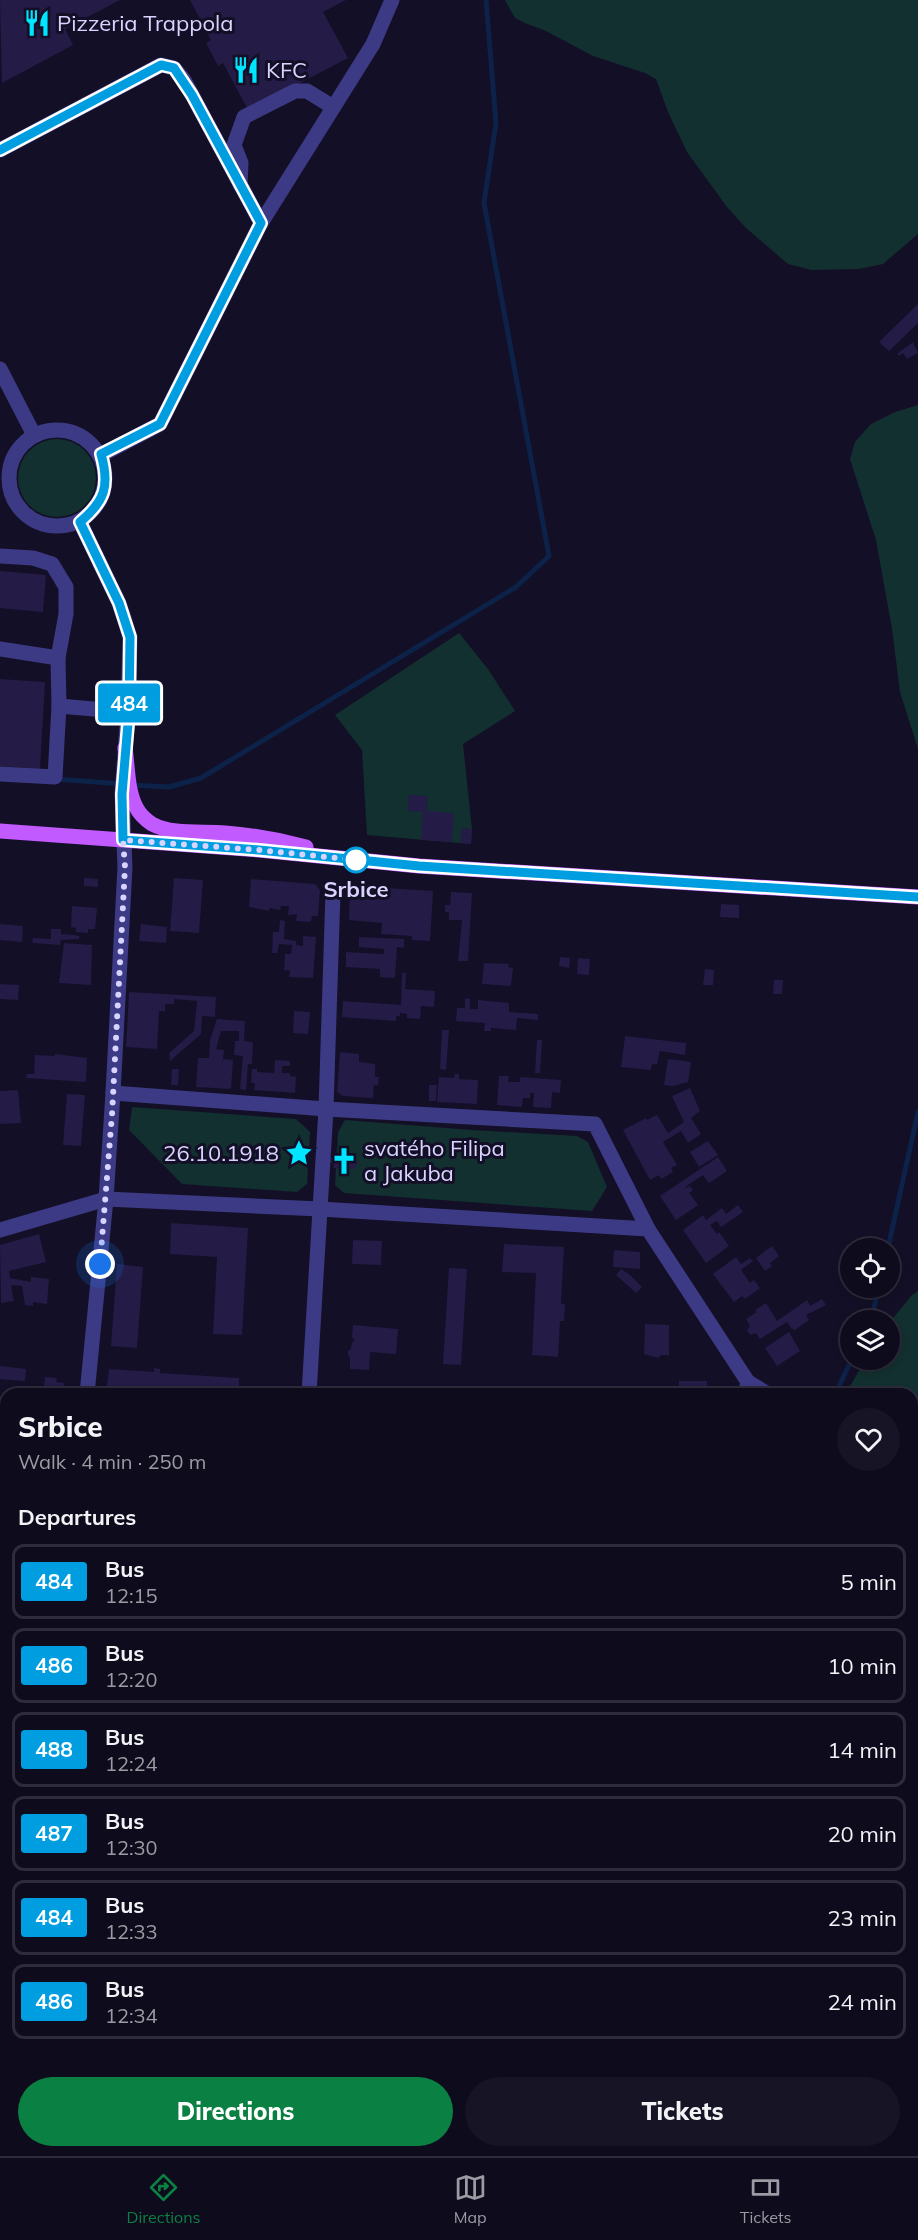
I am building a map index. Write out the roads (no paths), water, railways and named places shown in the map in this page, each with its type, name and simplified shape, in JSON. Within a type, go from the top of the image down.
[{"type":"main road","points":[[125,748],[131,794],[142,816],[152,824],[166,828],[279,840],[347,859]]},
{"type":"main road","points":[[0,831],[259,850],[419,866],[918,897]]},
{"type":"street","points":[[101,454],[160,424],[261,223],[373,44],[392,0]]},
{"type":"street","points":[[0,150],[161,65],[174,68],[184,80],[261,223]]},
{"type":"street","points":[[240,186],[242,163],[234,145],[244,117],[294,91],[307,91],[333,107]]},
{"type":"street","points":[[0,369],[34,435]]},
{"type":"street","points":[[49,430],[64,430],[80,434],[101,454],[106,478],[101,498],[94,510],[80,522],[53,526],[38,523],[25,514],[15,502],[9,488],[9,472],[13,457],[22,444],[34,435],[49,430]]},
{"type":"street","points":[[0,507],[15,502]]},
{"type":"street","points":[[80,522],[119,603],[130,637],[129,712],[122,794],[125,867],[113,1094],[106,1199],[88,1388]]},
{"type":"street","points":[[0,556],[33,558],[52,564],[66,587],[66,614],[58,658],[59,706],[55,777],[0,774]]},
{"type":"street","points":[[0,649],[58,658]]},
{"type":"street","points":[[59,706],[129,712]]},
{"type":"street","points":[[309,1388],[326,1109],[333,892]]},
{"type":"street","points":[[113,1094],[595,1124],[648,1229],[746,1388]]},
{"type":"street","points":[[0,1230],[106,1199],[320,1209],[648,1229]]},
{"type":"waterway","points":[[131,785],[169,787],[201,778],[516,587],[549,556],[484,203],[496,123],[486,0]]},
{"type":"waterway","points":[[56,779],[121,784]]},
{"type":"waterway","points":[[890,1238],[918,1112]]},
{"type":"waterway","points":[[873,1310],[876,1298]]},
{"type":"waterway","points":[[838,1388],[847,1370]]},
{"type":"place","name":"Pizzeria Trappola","points":[[37,23]]},
{"type":"place","name":"KFC","points":[[246,70]]},
{"type":"place","name":"Srbice","points":[[356,860]]},
{"type":"place","name":"26.10.1918","points":[[299,1153]]},
{"type":"place","name":"svatého Filipa a Jakuba","points":[[344,1161]]}]
